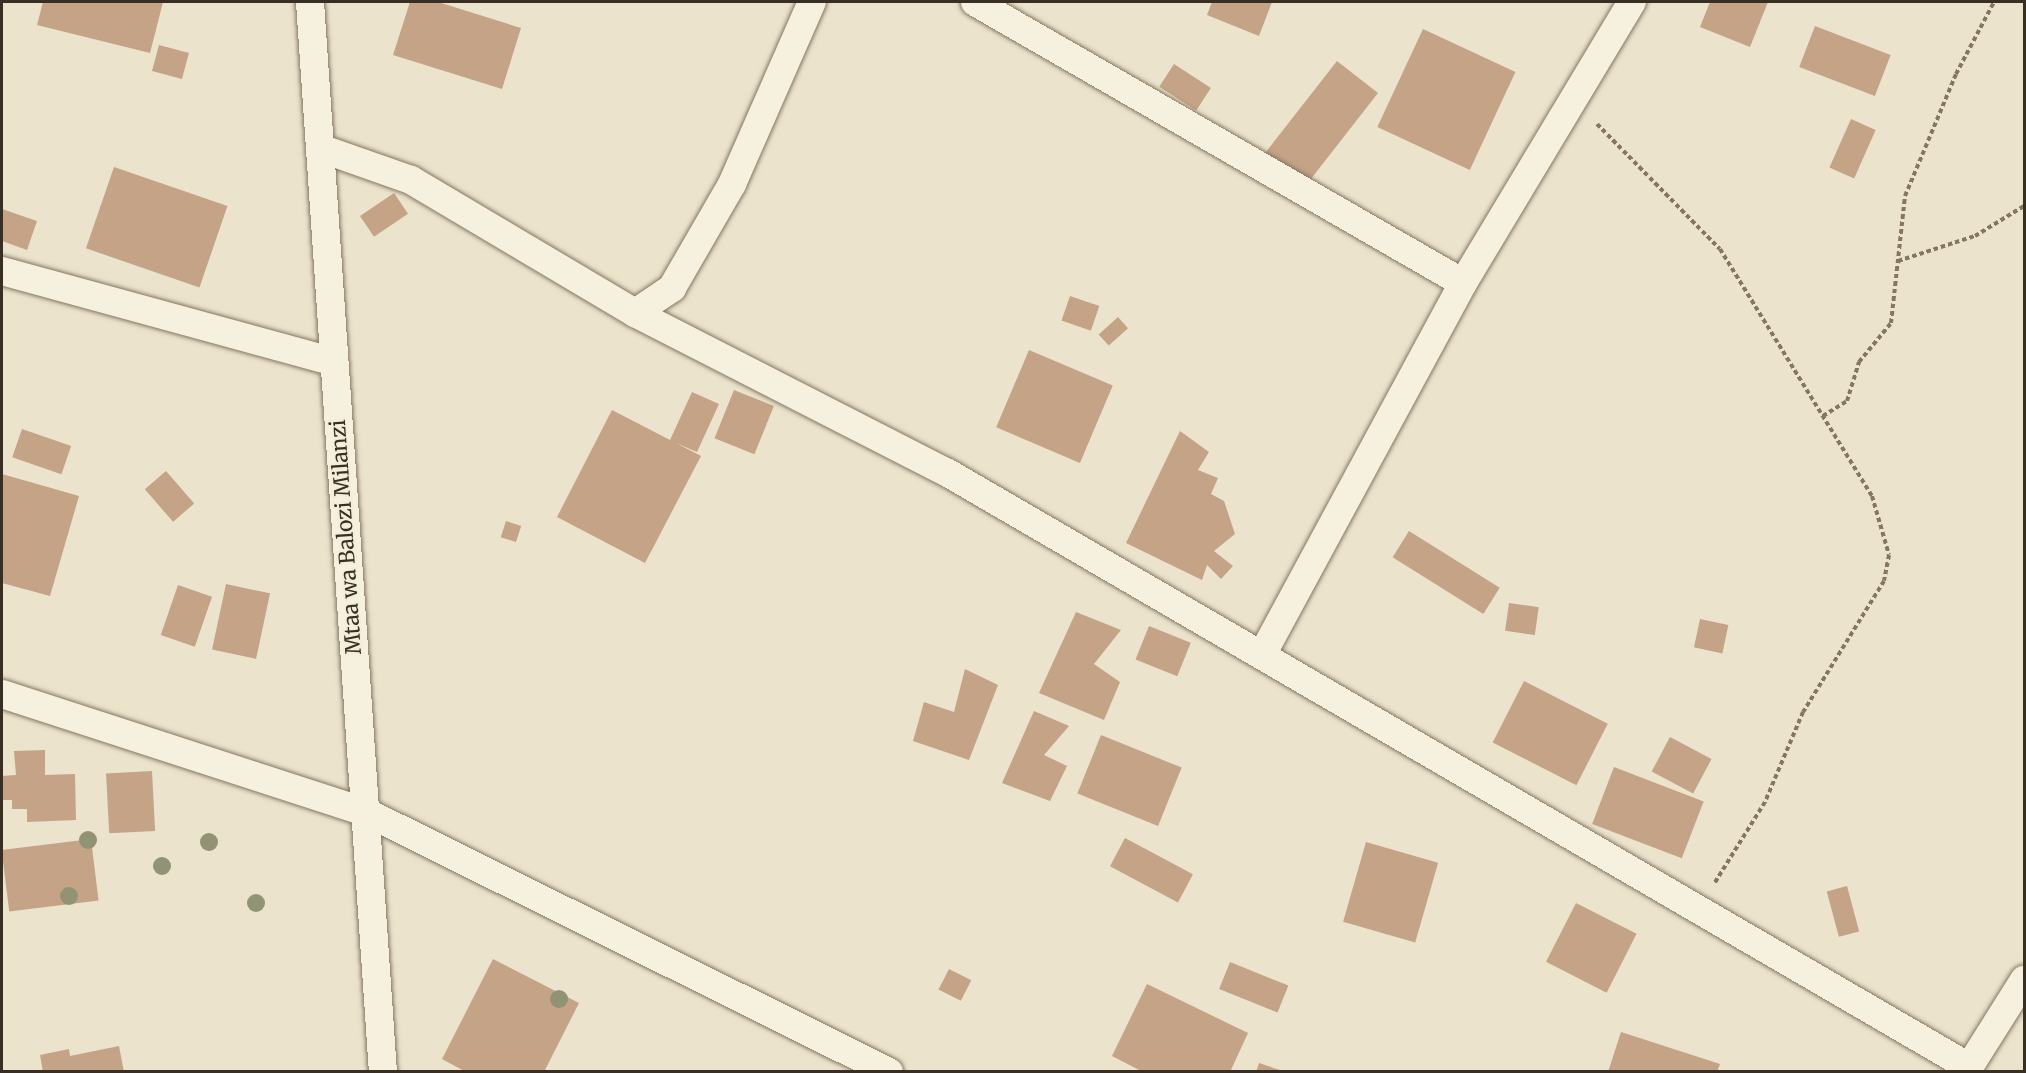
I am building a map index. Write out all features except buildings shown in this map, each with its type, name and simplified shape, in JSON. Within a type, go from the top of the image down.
[{"type":"street","name":"Mtaa wa Balozi Milanzi","points":[[310,2],[383,1071]]},
{"type":"street","points":[[635,313],[672,288],[726,195],[812,2]]},
{"type":"street","points":[[975,2],[1463,283]]},
{"type":"street","points":[[1263,653],[1463,283],[1632,2]]},
{"type":"street","points":[[320,148],[411,180],[635,313],[948,473],[1701,908],[1967,1069],[2025,980]]},
{"type":"street","points":[[2,271],[334,362]]},
{"type":"street","points":[[2,694],[366,812],[889,1071]]},
{"type":"path","points":[[1823,416],[1847,401],[1859,363],[1891,323],[1905,196],[1956,74],[1994,2]]},
{"type":"path","points":[[1574,101],[1720,249],[1872,496],[1889,555],[1884,581],[1803,712],[1765,802],[1701,908]]},
{"type":"path","points":[[1898,261],[1975,236],[2025,206]]}]
